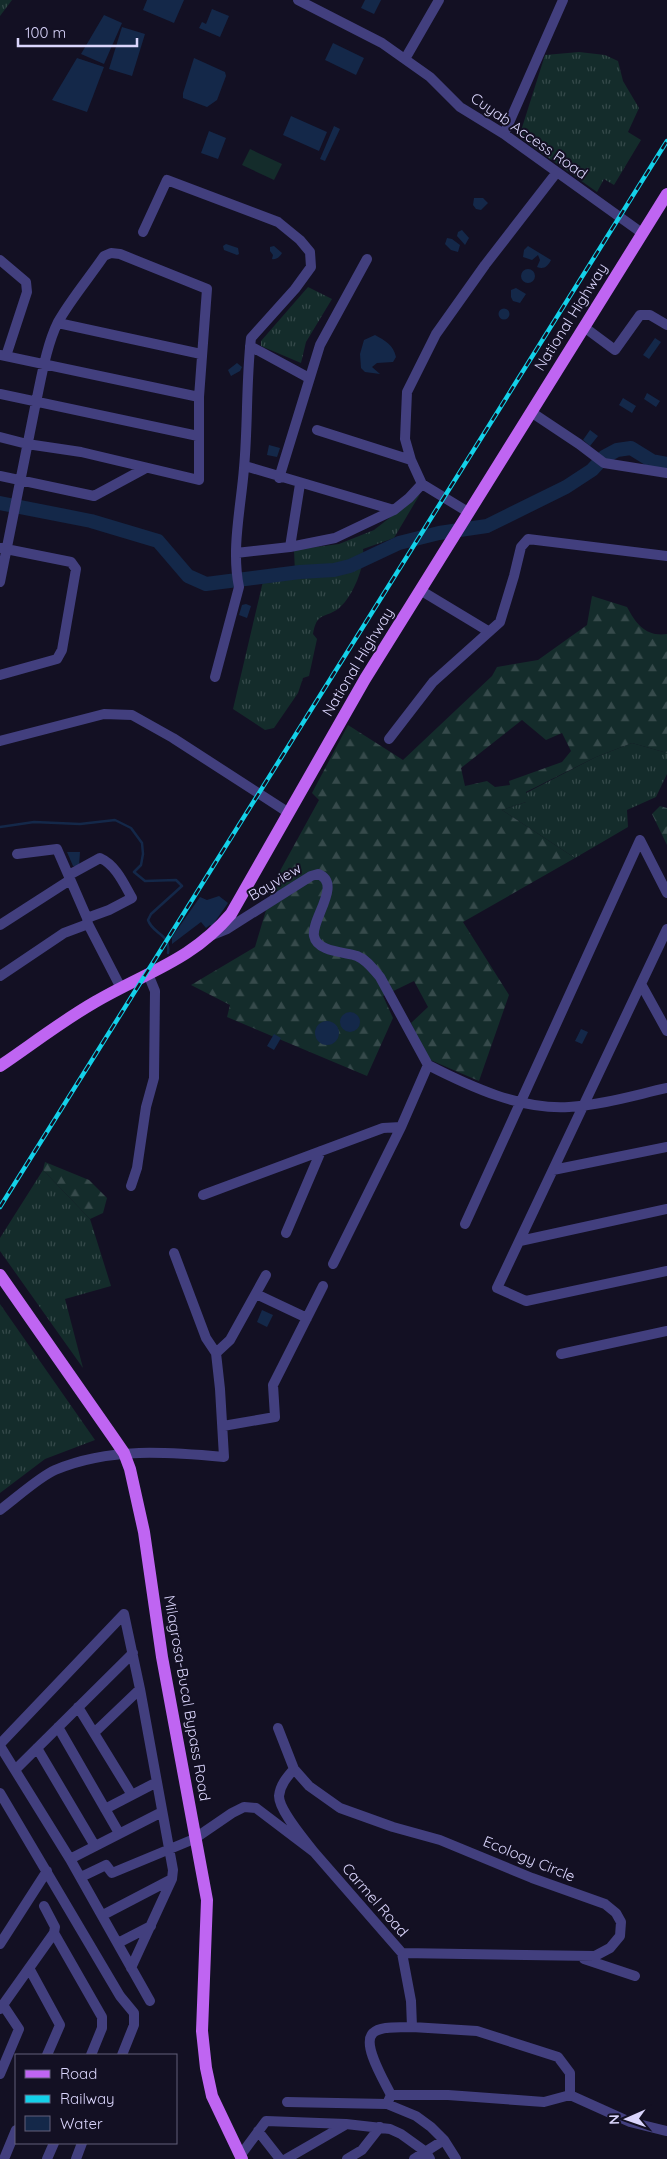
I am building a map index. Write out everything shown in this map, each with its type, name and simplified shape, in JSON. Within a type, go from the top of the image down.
[{"type":"main road","name":"National Highway","points":[[0,1066],[94,1003],[178,960],[211,935],[236,906],[365,679],[667,194]]},
{"type":"main road","name":"Milagrosa-Bucal Bypass Road","points":[[0,1275],[124,1453],[130,1469],[144,1532],[162,1657],[194,1839],[207,1900],[202,2031],[203,2053],[212,2096],[241,2158]]},
{"type":"street","name":"Cuyab Access Road","points":[[298,0],[367,34],[404,59],[430,77],[460,107],[504,134],[642,233]]},
{"type":"street","points":[[404,59],[439,0]]},
{"type":"street","points":[[504,134],[563,0]]},
{"type":"street","points":[[465,518],[422,484],[411,460],[405,439],[408,392],[436,334],[485,265],[557,172]]},
{"type":"street","points":[[143,232],[167,180],[278,222],[300,240],[310,252],[311,267],[296,289],[251,338],[245,466],[236,553],[236,572],[239,587],[215,677]]},
{"type":"street","points":[[0,437],[27,444],[81,452],[144,469],[199,480],[199,397],[207,289],[120,254],[111,253],[104,256],[58,323],[45,363],[27,444],[20,481],[3,549],[0,582]]},
{"type":"street","points":[[280,478],[320,345],[367,259]]},
{"type":"street","points":[[0,260],[26,282],[27,292],[3,356],[45,363],[199,397]]},
{"type":"street","points":[[584,327],[615,350],[640,315],[650,315],[667,326]]},
{"type":"street","points":[[58,323],[201,354]]},
{"type":"street","points":[[250,346],[309,378]]},
{"type":"street","points":[[0,394],[198,436]]},
{"type":"street","points":[[530,412],[580,444],[601,461],[667,473]]},
{"type":"street","points":[[317,430],[411,460]]},
{"type":"street","points":[[245,466],[300,484],[394,510]]},
{"type":"street","points":[[0,476],[94,496],[144,469]]},
{"type":"street","points":[[290,547],[300,484]]},
{"type":"street","points":[[236,553],[290,547],[336,538],[394,510],[422,484]]},
{"type":"street","points":[[389,739],[433,682],[500,622],[521,547],[528,539],[667,556]]},
{"type":"street","points":[[0,675],[57,659],[62,650],[76,578],[76,570],[71,562],[3,549]]},
{"type":"street","points":[[420,590],[488,631]]},
{"type":"street","points":[[0,740],[104,714],[132,715],[173,738],[289,813]]},
{"type":"street","points":[[465,1224],[640,840],[667,893]]},
{"type":"street","points":[[17,854],[57,849],[87,921],[121,988]]},
{"type":"street","points":[[0,925],[100,858],[107,861],[121,878],[132,898],[64,932],[0,976]]},
{"type":"street","name":"Bayview","points":[[211,935],[227,929],[311,876],[318,874],[324,876],[328,890],[314,929],[316,942],[336,951],[358,956],[370,965],[380,977],[428,1065]]},
{"type":"street","points":[[667,929],[497,1288],[526,1301],[667,1272]]},
{"type":"street","points":[[131,1186],[137,1168],[146,1107],[154,1078],[155,990],[148,974]]},
{"type":"street","points":[[641,984],[667,1031]]},
{"type":"street","points":[[334,1264],[401,1127],[428,1065],[474,1086],[519,1102],[550,1107],[584,1105],[667,1088]]},
{"type":"street","points":[[203,1195],[383,1128],[401,1127]]},
{"type":"street","points":[[553,1170],[667,1147]]},
{"type":"street","points":[[286,1233],[321,1151]]},
{"type":"street","points":[[520,1241],[667,1209]]},
{"type":"street","points":[[0,1510],[54,1470],[89,1459],[124,1453],[166,1452],[224,1457],[216,1353],[206,1338],[174,1253]]},
{"type":"street","points":[[216,1353],[230,1340],[266,1275]]},
{"type":"street","points":[[223,1426],[275,1417],[273,1385],[323,1286]]},
{"type":"street","points":[[256,1294],[307,1318]]},
{"type":"street","points":[[561,1354],[667,1331]]},
{"type":"street","points":[[131,1968],[172,1879],[169,1848],[140,1689],[124,1614],[0,1744],[81,1877],[103,1915],[131,1968],[150,2001]]},
{"type":"street","points":[[16,1769],[133,1653]]},
{"type":"street","points":[[95,1732],[140,1689]]},
{"type":"street","points":[[78,1707],[132,1795]]},
{"type":"street","points":[[58,1727],[119,1833]]},
{"type":"street","points":[[278,1728],[294,1769],[284,1780],[279,1797],[286,1813],[314,1852]]},
{"type":"street","points":[[37,1748],[95,1846]]},
{"type":"street","name":"Ecology Circle","points":[[294,1769],[309,1786],[340,1808],[393,1827],[440,1840],[532,1878],[605,1904],[616,1912],[621,1922],[620,1936],[610,1948],[594,1956],[402,1953]]},
{"type":"street","points":[[105,1809],[157,1782]]},
{"type":"street","points":[[0,1793],[120,1996],[134,2013],[134,2025],[122,2054]]},
{"type":"street","name":"Carmel Road","points":[[81,1877],[106,1865],[112,1873],[194,1839],[244,1806],[256,1808],[314,1852],[402,1953],[411,2001],[412,2027]]},
{"type":"street","points":[[70,1859],[162,1812]]},
{"type":"street","points":[[0,1944],[47,1871]]},
{"type":"street","points":[[103,1915],[172,1879]]},
{"type":"street","points":[[0,2074],[19,2029],[1,2007],[54,1933],[55,1926],[44,1906]]},
{"type":"street","points":[[118,1943],[151,1926]]},
{"type":"street","points":[[54,1933],[102,2017],[102,2028],[90,2054]]},
{"type":"street","points":[[575,1957],[635,1976]]},
{"type":"street","points":[[29,1968],[60,2025],[47,2054]]},
{"type":"street","points":[[456,2159],[444,2140],[431,2127],[389,2099],[369,2049],[368,2040],[373,2033],[379,2030],[412,2027],[477,2031],[558,2057],[570,2073],[570,2095]]},
{"type":"street","points":[[286,2102],[448,2095],[544,2102],[570,2095],[630,2122],[666,2131]]},
{"type":"street","points":[[241,2158],[266,2121],[380,2127],[402,2134],[428,2156]]},
{"type":"street","points":[[286,2159],[346,2124]]},
{"type":"street","points":[[347,2159],[362,2150],[380,2127]]},
{"type":"street","points":[[258,2131],[280,2159]]},
{"type":"street","points":[[4,2159],[15,2132]]},
{"type":"street","points":[[414,2159],[428,2156],[444,2140]]},
{"type":"street","points":[[47,2159],[54,2144]]},
{"type":"street","points":[[76,2159],[82,2144]]},
{"type":"green space","points":[[0,0],[12,0],[0,16]]},
{"type":"green space","points":[[579,52],[605,55],[618,61],[623,81],[639,108],[628,132],[641,140],[614,185],[604,179],[597,192],[519,137],[545,55]]},
{"type":"green space","points":[[250,149],[282,164],[274,180],[242,165]]},
{"type":"green space","points":[[308,287],[332,299],[306,342],[301,363],[261,346],[261,341]]},
{"type":"green space","points":[[420,494],[394,538],[363,549],[360,572],[348,598],[338,609],[321,617],[316,622],[313,634],[317,639],[309,676],[303,678],[298,693],[274,728],[265,730],[233,709],[264,577],[295,573],[294,550],[339,544],[374,530]]},
{"type":"green space","points":[[592,596],[627,607],[638,624],[647,631],[667,634],[667,753],[632,743],[596,757],[526,792],[526,802],[502,810],[575,858],[463,922],[509,995],[479,1081],[428,1059],[411,1023],[428,1007],[414,981],[383,996],[393,1018],[367,1076],[227,1017],[230,1005],[191,985],[255,947],[275,880],[319,800],[312,793],[348,725],[403,760],[492,676],[497,667],[538,660],[587,625]],"holes":[[[522,720],[546,740],[562,733],[571,751],[562,762],[509,781],[510,785],[495,787],[487,781],[465,786],[461,768]]]},
{"type":"green space","points":[[632,743],[667,753],[667,774],[656,797],[627,810],[628,827],[575,858],[502,810],[526,802],[526,793],[596,757]]},
{"type":"green space","points":[[660,806],[667,808],[667,845],[652,814]]},
{"type":"green space","points":[[45,1162],[89,1180],[107,1198],[103,1213],[90,1219],[43,1170]]},
{"type":"green space","points":[[43,1170],[90,1219],[111,1286],[65,1299],[83,1368],[0,1251],[0,1238]]},
{"type":"green space","points":[[0,1304],[95,1440],[45,1459],[0,1493]]},
{"type":"water","points":[[147,0],[184,0],[174,23],[143,10]]},
{"type":"water","points":[[365,0],[381,0],[374,14],[361,8]]},
{"type":"water","points":[[212,9],[229,16],[220,37],[199,28],[202,22],[206,24]]},
{"type":"water","points":[[104,15],[122,23],[104,64],[81,54]]},
{"type":"water","points":[[122,27],[145,34],[132,76],[109,69]]},
{"type":"water","points":[[333,43],[364,58],[356,75],[325,60]]},
{"type":"water","points":[[77,58],[104,67],[87,112],[52,100]]},
{"type":"water","points":[[194,58],[225,72],[226,76],[217,100],[207,107],[183,98]]},
{"type":"water","points":[[291,116],[327,132],[319,151],[283,135]]},
{"type":"water","points":[[334,126],[340,129],[325,161],[320,159]]},
{"type":"water","points":[[209,131],[226,138],[218,159],[201,153]]},
{"type":"water","points":[[474,198],[483,198],[488,203],[481,210],[476,209],[473,205]]},
{"type":"water","points":[[462,230],[469,238],[465,245],[457,236],[458,232]]},
{"type":"water","points":[[447,238],[460,245],[458,252],[451,250],[445,244]]},
{"type":"water","points":[[226,244],[238,248],[239,254],[224,250],[223,246]]},
{"type":"water","points":[[274,246],[282,253],[278,258],[272,259],[273,255],[270,247]]},
{"type":"water","points":[[528,246],[551,260],[547,266],[544,268],[537,267],[540,260],[538,255],[532,260],[523,257],[524,250]]},
{"type":"water","points":[[528,269],[533,271],[535,276],[533,281],[528,283],[523,281],[521,276],[523,271]]},
{"type":"water","points":[[516,288],[526,294],[520,303],[513,301],[511,297],[511,290]]},
{"type":"water","points":[[504,308],[510,314],[504,320],[498,314]]},
{"type":"water","points":[[375,335],[393,349],[396,357],[393,362],[377,363],[372,367],[380,374],[365,372],[361,368],[360,354],[364,340]]},
{"type":"water","points":[[655,338],[661,342],[649,359],[643,355]]},
{"type":"water","points":[[237,363],[242,367],[240,371],[231,376],[228,370]]},
{"type":"water","points":[[647,393],[660,401],[656,407],[644,399]]},
{"type":"water","points":[[623,398],[636,406],[632,413],[619,405]]},
{"type":"water","points":[[590,430],[598,436],[590,446],[583,440]]},
{"type":"water","points":[[269,445],[280,448],[277,457],[267,455]]},
{"type":"water","points":[[242,605],[251,606],[247,618],[239,615]]},
{"type":"water","points":[[67,852],[80,852],[79,866],[73,866]]},
{"type":"water","points":[[219,896],[228,903],[212,926],[210,925],[206,928],[201,922],[172,944],[172,937],[200,897],[207,900]]},
{"type":"water","points":[[346,1012],[354,1012],[360,1018],[360,1026],[354,1032],[346,1032],[340,1026],[340,1018]]},
{"type":"water","points":[[327,1021],[336,1024],[339,1033],[336,1042],[327,1045],[318,1042],[315,1033],[318,1024]]},
{"type":"water","points":[[581,1029],[588,1032],[582,1044],[575,1041]]},
{"type":"water","points":[[274,1034],[281,1038],[274,1050],[267,1046]]},
{"type":"water","points":[[262,1310],[273,1315],[267,1327],[257,1322]]},
{"type":"waterway","points":[[0,503],[91,521],[158,541],[188,576],[206,584],[300,572],[334,570],[350,566],[399,543],[439,533],[487,526],[566,487],[592,470],[604,457],[617,450],[631,448],[652,461],[667,464]]},
{"type":"waterway","points":[[0,827],[34,822],[80,824],[115,820],[131,828],[142,843],[143,854],[141,865],[134,872],[145,881],[176,880],[182,886],[151,914],[148,920],[150,925],[167,942],[168,953]]},
{"type":"railway","points":[[0,1207],[667,141]]}]
